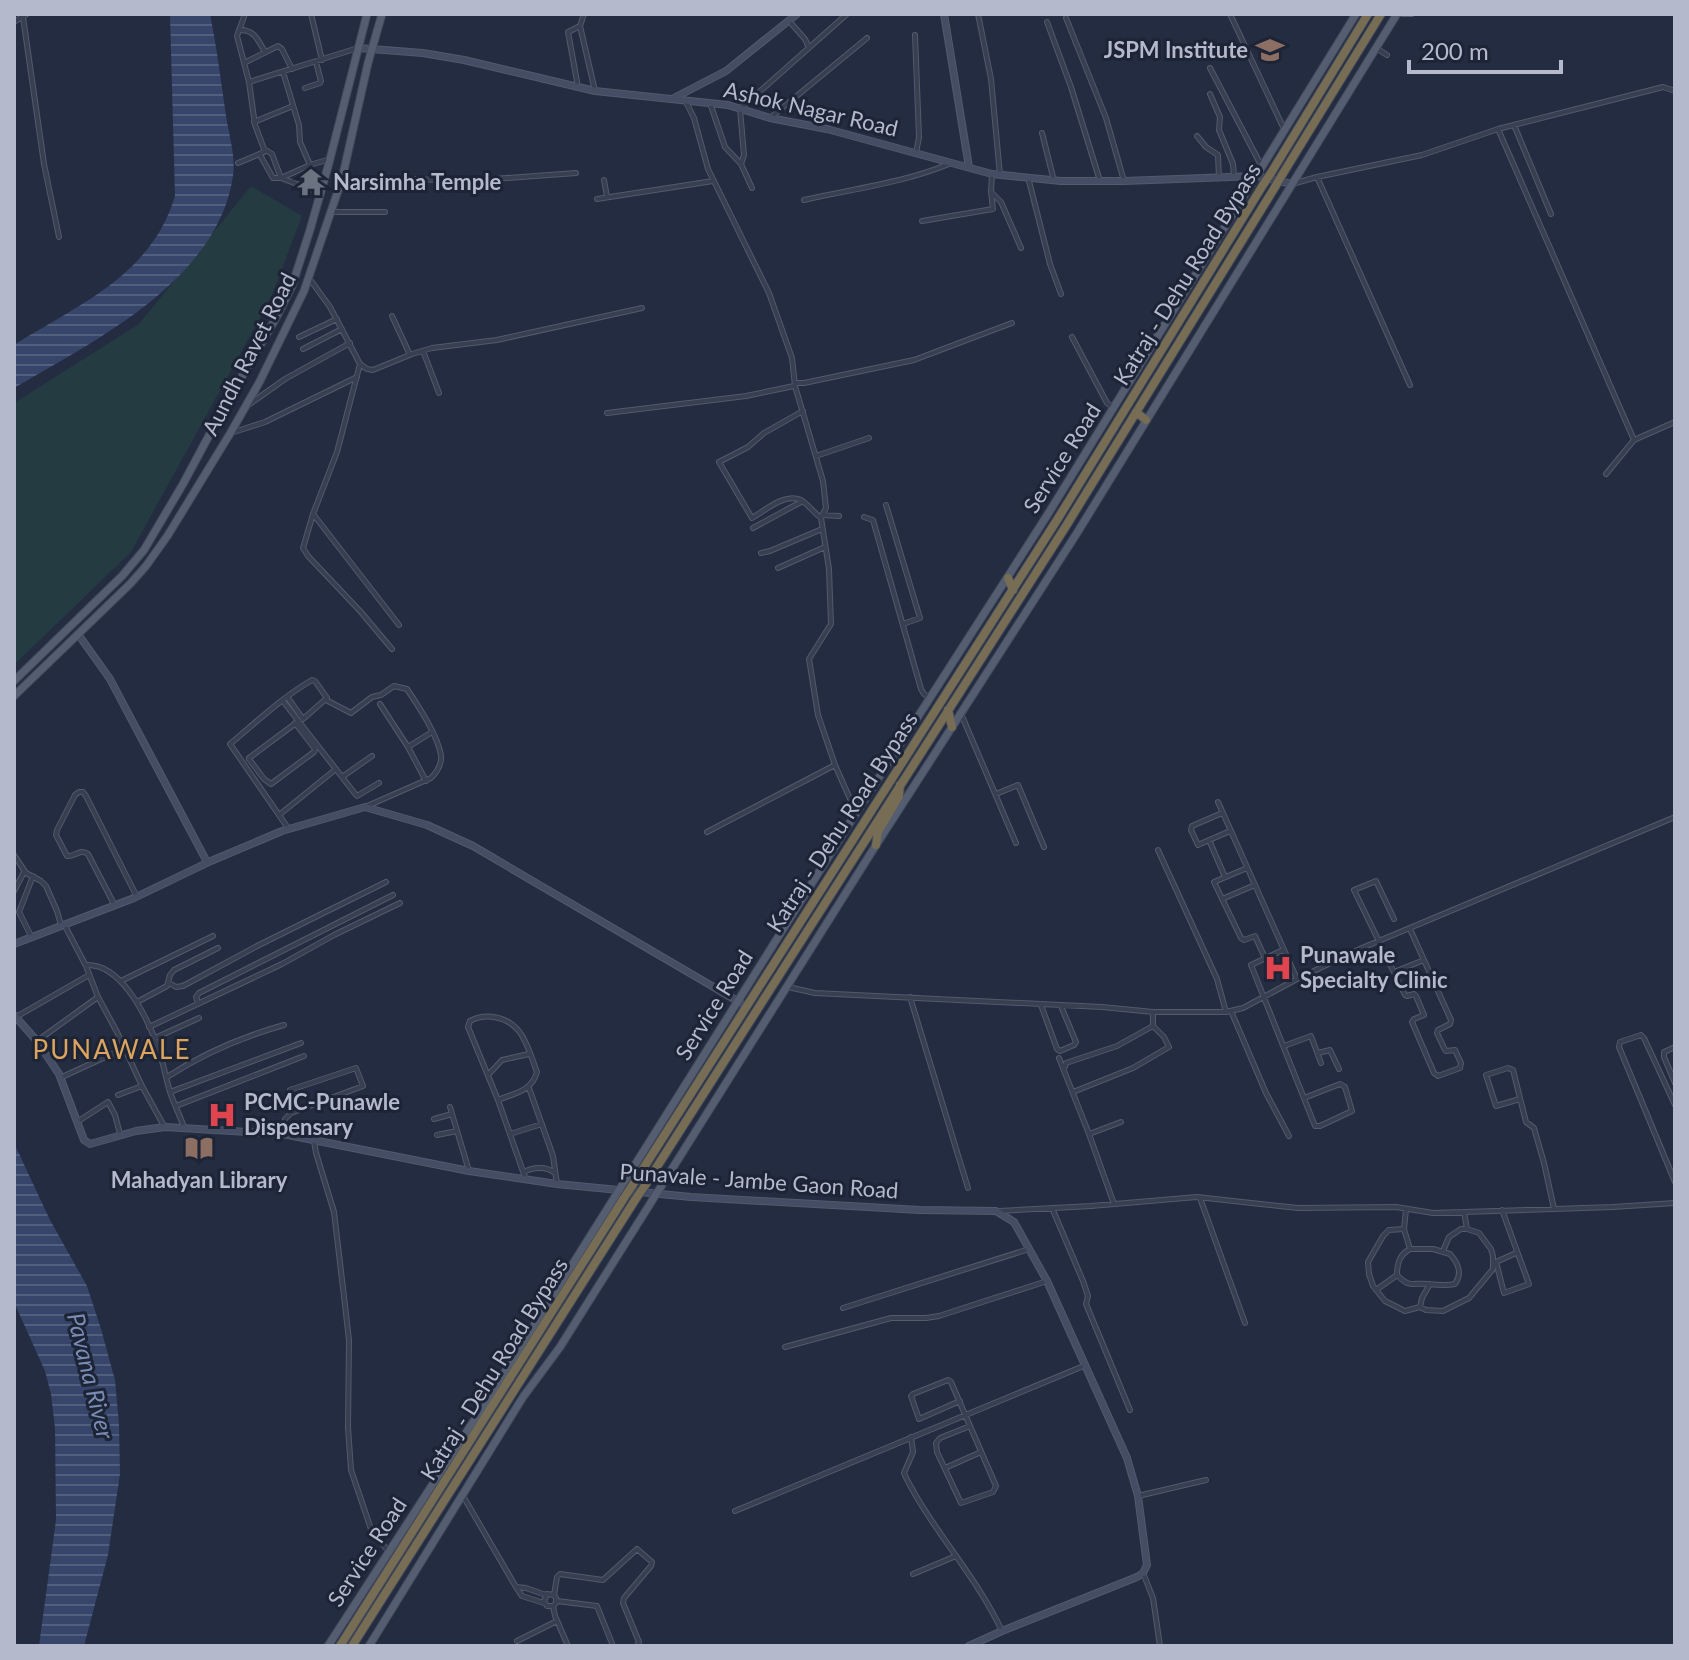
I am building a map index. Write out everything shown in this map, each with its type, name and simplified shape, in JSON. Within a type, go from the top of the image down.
[{"type":"highway","name":"Katraj - Dehu Road Bypass","points":[[340,1646],[632,1186],[742,1003],[1013,590],[1263,185],[1266,170],[1368,14]]},
{"type":"highway","name":"Katraj - Dehu Road Bypass","points":[[352,1646],[1066,526],[1381,14]]},
{"type":"highway","points":[[1136,412],[1146,420]]},
{"type":"highway","points":[[1008,578],[1013,590]]},
{"type":"highway","points":[[948,710],[952,727]]},
{"type":"highway","points":[[920,753],[931,759]]},
{"type":"highway","points":[[876,845],[878,832],[899,796],[900,784]]},
{"type":"highway","points":[[428,1528],[438,1534]]},
{"type":"main road","name":"Aundh Ravet Road","points":[[14,681],[122,576],[144,550],[276,318],[296,274],[321,193],[367,14]]},
{"type":"main road","name":"Aundh Ravet Road","points":[[14,696],[130,584],[153,557],[231,432],[267,367],[309,278],[342,179],[382,14]]},
{"type":"main road","name":"Service Road","points":[[328,1646],[618,1190],[742,1003],[856,813],[1008,578],[1257,176],[1266,170],[1285,131],[1356,14]]},
{"type":"main road","points":[[369,1646],[523,1397],[560,1347],[1077,533],[1399,14]]},
{"type":"street","points":[[245,14],[237,36],[249,82],[254,122],[264,149],[272,154],[281,178]]},
{"type":"street","points":[[311,14],[322,60]]},
{"type":"street","points":[[584,14],[580,26],[595,91]]},
{"type":"street","points":[[672,99],[726,71],[797,14]]},
{"type":"street","points":[[741,164],[744,155],[740,109],[847,14]]},
{"type":"street","points":[[944,14],[969,167]]},
{"type":"street","points":[[922,221],[993,209],[991,192],[996,174],[991,79],[978,14]]},
{"type":"street","points":[[1230,14],[1285,131]]},
{"type":"street","points":[[1399,14],[1412,14]]},
{"type":"street","points":[[14,22],[25,15],[44,164],[59,237]]},
{"type":"street","points":[[1066,18],[1106,118],[1124,181]]},
{"type":"street","points":[[789,21],[809,48]]},
{"type":"street","points":[[1047,22],[1100,181]]},
{"type":"street","points":[[578,87],[568,32],[580,26]]},
{"type":"street","points":[[239,30],[252,32],[265,52]]},
{"type":"street","points":[[915,35],[919,137],[916,153]]},
{"type":"street","points":[[770,118],[867,38]]},
{"type":"street","points":[[244,63],[280,47],[292,69]]},
{"type":"street","points":[[249,82],[358,48]]},
{"type":"street","name":"Ashok Nagar Road","points":[[358,48],[464,60],[595,91],[728,105],[996,174],[1054,181],[1257,176],[1292,184]]},
{"type":"street","points":[[1376,48],[1387,55]]},
{"type":"street","points":[[305,88],[321,81],[316,62]]},
{"type":"street","points":[[1210,68],[1266,170]]},
{"type":"street","points":[[283,72],[299,125],[300,142],[310,165]]},
{"type":"street","points":[[1292,184],[1422,155],[1498,129],[1663,87],[1675,91]]},
{"type":"street","points":[[1210,94],[1220,117],[1219,130],[1233,164],[1234,177]]},
{"type":"street","points":[[685,100],[694,118],[713,181],[769,293],[792,358],[796,384],[823,481],[826,508],[822,516],[822,529],[829,569],[831,624],[809,659],[818,715],[856,813]]},
{"type":"street","points":[[710,103],[725,147],[741,164],[752,188]]},
{"type":"street","points":[[254,122],[293,106]]},
{"type":"street","points":[[1514,125],[1551,214]]},
{"type":"street","points":[[1498,129],[1634,440]]},
{"type":"street","points":[[1042,133],[1054,181]]},
{"type":"street","points":[[1197,136],[1218,155],[1219,178]]},
{"type":"street","points":[[238,163],[264,152],[264,149]]},
{"type":"street","points":[[260,154],[270,176],[321,193]]},
{"type":"street","points":[[281,178],[330,159]]},
{"type":"street","points":[[804,200],[885,183],[952,163]]},
{"type":"street","points":[[342,179],[466,181],[576,173]]},
{"type":"street","points":[[1028,177],[1050,264],[1061,294]]},
{"type":"street","points":[[1317,177],[1410,385]]},
{"type":"street","points":[[604,180],[607,197]]},
{"type":"street","points":[[597,199],[713,181]]},
{"type":"street","points":[[991,192],[1001,202],[1021,248]]},
{"type":"street","points":[[331,212],[385,212]]},
{"type":"street","points":[[309,278],[337,319],[360,364],[373,370],[423,351],[497,340],[642,308]]},
{"type":"street","points":[[392,316],[410,355]]},
{"type":"street","points":[[299,337],[337,319]]},
{"type":"street","points":[[607,413],[746,396],[914,360],[1012,323]]},
{"type":"street","points":[[303,349],[342,329]]},
{"type":"street","points":[[1072,337],[1107,403],[1114,409]]},
{"type":"street","points":[[245,407],[285,379],[350,343]]},
{"type":"street","points":[[423,351],[439,393]]},
{"type":"street","points":[[360,364],[337,452],[303,548],[392,649]]},
{"type":"street","points":[[231,432],[265,422],[358,376]]},
{"type":"street","points":[[803,411],[719,462],[752,518],[791,498],[804,501],[822,516],[839,516]]},
{"type":"street","points":[[1606,474],[1634,440],[1675,422]]},
{"type":"street","points":[[816,456],[869,438]]},
{"type":"street","points":[[753,528],[804,501]]},
{"type":"street","points":[[886,505],[920,618],[903,624]]},
{"type":"street","points":[[313,514],[399,625]]},
{"type":"street","points":[[864,517],[873,520],[921,689],[930,698]]},
{"type":"street","points":[[761,553],[822,529]]},
{"type":"street","points":[[778,568],[825,547]]},
{"type":"street","points":[[78,634],[110,679],[207,862]]},
{"type":"street","points":[[288,829],[230,744],[312,680],[326,700]]},
{"type":"street","points":[[14,944],[137,897],[207,862],[288,829],[369,806],[434,776],[441,755],[432,732],[407,689],[394,686],[351,713],[326,700]]},
{"type":"street","points":[[286,699],[303,719],[326,700]]},
{"type":"street","points":[[249,759],[271,784],[314,752],[286,699]]},
{"type":"street","points":[[380,704],[426,781]]},
{"type":"street","points":[[961,713],[1016,843]]},
{"type":"street","points":[[243,763],[296,722]]},
{"type":"street","points":[[296,722],[357,796],[379,783]]},
{"type":"street","points":[[408,747],[432,732]]},
{"type":"street","points":[[342,777],[372,756]]},
{"type":"street","points":[[707,832],[835,765]]},
{"type":"street","points":[[279,815],[336,769]]},
{"type":"street","points":[[996,794],[1018,785],[1044,847]]},
{"type":"street","points":[[115,906],[88,854],[79,852],[67,856],[58,842],[57,830],[79,792],[86,796],[137,897]]},
{"type":"street","points":[[365,792],[369,806]]},
{"type":"street","points":[[1218,802],[1297,979]]},
{"type":"street","points":[[369,806],[427,825],[473,846],[742,1003]]},
{"type":"street","points":[[1222,813],[1191,828],[1198,845],[1230,831]]},
{"type":"street","points":[[787,987],[815,993],[1153,1012],[1229,1011],[1243,1008],[1379,941],[1675,817]]},
{"type":"street","points":[[1209,840],[1225,877]]},
{"type":"street","points":[[1158,850],[1266,1093],[1289,1136]]},
{"type":"street","points":[[14,855],[25,871],[46,886],[98,997],[165,1127]]},
{"type":"street","points":[[1247,868],[1214,882],[1241,938],[1244,940],[1255,936],[1265,958]]},
{"type":"street","points":[[14,891],[25,871]]},
{"type":"street","points":[[19,912],[33,876]]},
{"type":"street","points":[[1394,919],[1376,881],[1354,890],[1406,996],[1416,996],[1424,1013],[1412,1022],[1438,1076],[1460,1068],[1461,1063],[1455,1050],[1446,1051],[1437,1033],[1451,1022],[1409,928]]},
{"type":"street","points":[[169,983],[178,988],[183,986],[386,882]]},
{"type":"street","points":[[1222,899],[1255,885]]},
{"type":"street","points":[[198,1003],[196,997],[199,993],[393,895]]},
{"type":"street","points":[[149,1027],[282,964],[400,903]]},
{"type":"street","points":[[14,907],[31,936]]},
{"type":"street","points":[[121,981],[213,936]]},
{"type":"street","points":[[136,1003],[165,988],[174,970],[218,948]]},
{"type":"street","points":[[1283,950],[1251,965],[1315,1126],[1352,1111],[1343,1085],[1304,1098]]},
{"type":"street","points":[[1394,972],[1424,960]]},
{"type":"street","points":[[86,966],[92,965],[116,976],[136,1003],[155,1038],[170,1092],[185,1129]]},
{"type":"street","points":[[89,975],[15,1016],[37,1041],[60,1078],[77,1122],[108,1102],[120,1134]]},
{"type":"street","points":[[37,1041],[98,997]]},
{"type":"street","points":[[910,997],[968,1188]]},
{"type":"street","points":[[1041,1005],[1060,1051],[1076,1042],[1061,1006]]},
{"type":"street","points":[[1074,1091],[1133,1068],[1169,1047],[1169,1043],[1153,1026],[1153,1012]]},
{"type":"street","points":[[498,1100],[529,1088],[537,1072],[514,1026],[490,1016],[474,1019],[468,1027],[526,1181]]},
{"type":"street","points":[[155,1038],[199,1018]]},
{"type":"street","points":[[167,1077],[242,1037],[284,1025]]},
{"type":"street","points":[[1114,1204],[1065,1065],[1117,1046],[1153,1026]]},
{"type":"street","points":[[1675,1105],[1644,1038],[1641,1035],[1620,1042],[1619,1047],[1675,1182]]},
{"type":"street","points":[[1284,1046],[1311,1036],[1321,1063]]},
{"type":"street","points":[[170,1092],[301,1043]]},
{"type":"street","points":[[1675,1047],[1664,1054],[1675,1083]]},
{"type":"street","points":[[60,1078],[125,1048]]},
{"type":"street","points":[[1318,1053],[1330,1050],[1339,1069]]},
{"type":"street","points":[[488,1075],[502,1060],[529,1054]]},
{"type":"street","points":[[176,1106],[304,1056]]},
{"type":"street","points":[[1059,1058],[1074,1091]]},
{"type":"street","points":[[283,1134],[285,1119],[291,1113],[363,1085],[356,1068],[290,1090]]},
{"type":"street","points":[[1520,1099],[1496,1106],[1486,1075],[1511,1068],[1520,1099],[1526,1122],[1534,1128],[1554,1209]]},
{"type":"street","points":[[118,1095],[142,1086]]},
{"type":"street","points":[[529,1088],[553,1156],[557,1184]]},
{"type":"street","points":[[450,1107],[469,1171]]},
{"type":"street","points":[[434,1119],[452,1114]]},
{"type":"street","name":"Punavale - Jambe Gaon Road","points":[[77,1122],[84,1140],[90,1144],[120,1134],[165,1127],[283,1134],[526,1181],[691,1197],[920,1210],[996,1211]]},
{"type":"street","points":[[1089,1134],[1121,1122]]},
{"type":"street","points":[[510,1134],[542,1124]]},
{"type":"street","points":[[437,1135],[457,1131]]},
{"type":"street","points":[[314,1139],[334,1212],[349,1340],[351,1470],[371,1529],[388,1551]]},
{"type":"street","points":[[524,1172],[533,1168],[547,1169],[556,1175]]},
{"type":"street","points":[[996,1211],[1200,1198],[1298,1208],[1396,1207],[1433,1213],[1675,1203]]},
{"type":"street","points":[[1200,1198],[1245,1323]]},
{"type":"street","points":[[1052,1208],[1083,1281],[1088,1296],[1086,1304],[1130,1410]]},
{"type":"street","points":[[1406,1209],[1404,1229],[1410,1249]]},
{"type":"street","points":[[1502,1210],[1529,1284],[1506,1293],[1496,1262],[1516,1253]]},
{"type":"street","points":[[969,1646],[980,1644],[1002,1631],[1143,1573],[1147,1565],[1138,1496],[1128,1462],[1047,1281],[1014,1222],[996,1211]]},
{"type":"street","points":[[1464,1212],[1467,1229]]},
{"type":"street","points":[[1404,1229],[1389,1230],[1368,1262],[1369,1274],[1385,1301],[1405,1311],[1420,1307],[1443,1311],[1477,1291],[1493,1269],[1491,1249],[1479,1233],[1461,1229],[1449,1237],[1443,1251]]},
{"type":"street","points":[[843,1308],[1029,1249]]},
{"type":"street","points":[[1376,1290],[1397,1275],[1399,1259],[1410,1249],[1443,1251],[1454,1258],[1459,1269],[1458,1279],[1451,1285],[1415,1286],[1397,1275]]},
{"type":"street","points":[[785,1347],[891,1318],[939,1316],[1047,1281]]},
{"type":"street","points":[[1420,1307],[1430,1284]]},
{"type":"street","points":[[735,1511],[1086,1365]]},
{"type":"street","points":[[960,1401],[919,1419],[911,1396],[950,1380],[960,1401],[996,1490],[961,1503],[935,1447],[940,1438],[970,1426]]},
{"type":"street","points":[[911,1437],[913,1452],[904,1473],[908,1482],[1002,1631]]},
{"type":"street","points":[[945,1468],[981,1452]]},
{"type":"street","points":[[1138,1496],[1206,1480]]},
{"type":"street","points":[[462,1494],[522,1596],[549,1607],[554,1600]]},
{"type":"street","points":[[568,1646],[557,1621],[554,1600],[557,1577],[560,1574],[603,1580],[637,1549],[652,1562],[623,1603],[639,1642],[637,1646]]},
{"type":"street","points":[[913,1574],[956,1556]]},
{"type":"street","points":[[1143,1573],[1153,1598],[1160,1646]]},
{"type":"street","points":[[516,1587],[550,1594],[554,1600],[597,1606],[613,1646]]},
{"type":"street","points":[[544,1603],[546,1595]]},
{"type":"street","points":[[517,1641],[557,1621]]},
{"type":"shaded area","points":[[251,186],[302,216],[271,298],[131,552],[14,665],[14,403],[139,324]]},
{"type":"water","points":[[170,14],[210,14],[234,162],[223,213],[204,246],[179,276],[149,303],[81,349],[14,388],[14,345],[110,285],[149,247],[164,224],[175,196]]},
{"type":"water","name":"Pavana River","points":[[14,1143],[50,1220],[87,1286],[115,1380],[120,1474],[108,1555],[84,1646],[39,1646],[56,1520],[55,1428],[45,1371],[14,1302]]},
{"type":"place","name":"JSPM Institute","points":[[1270,50]]},
{"type":"place","name":"Narsimha Temple","points":[[311,182]]},
{"type":"place","name":"Punawale Specialty Clinic","points":[[1278,968]]},
{"type":"place","name":"PCMC-Punawle Dispensary","points":[[222,1115]]},
{"type":"place","name":"Mahadyan Library","points":[[199,1148]]},
{"type":"district","name":"PUNAWALE","points":[[112,1050]]}]
